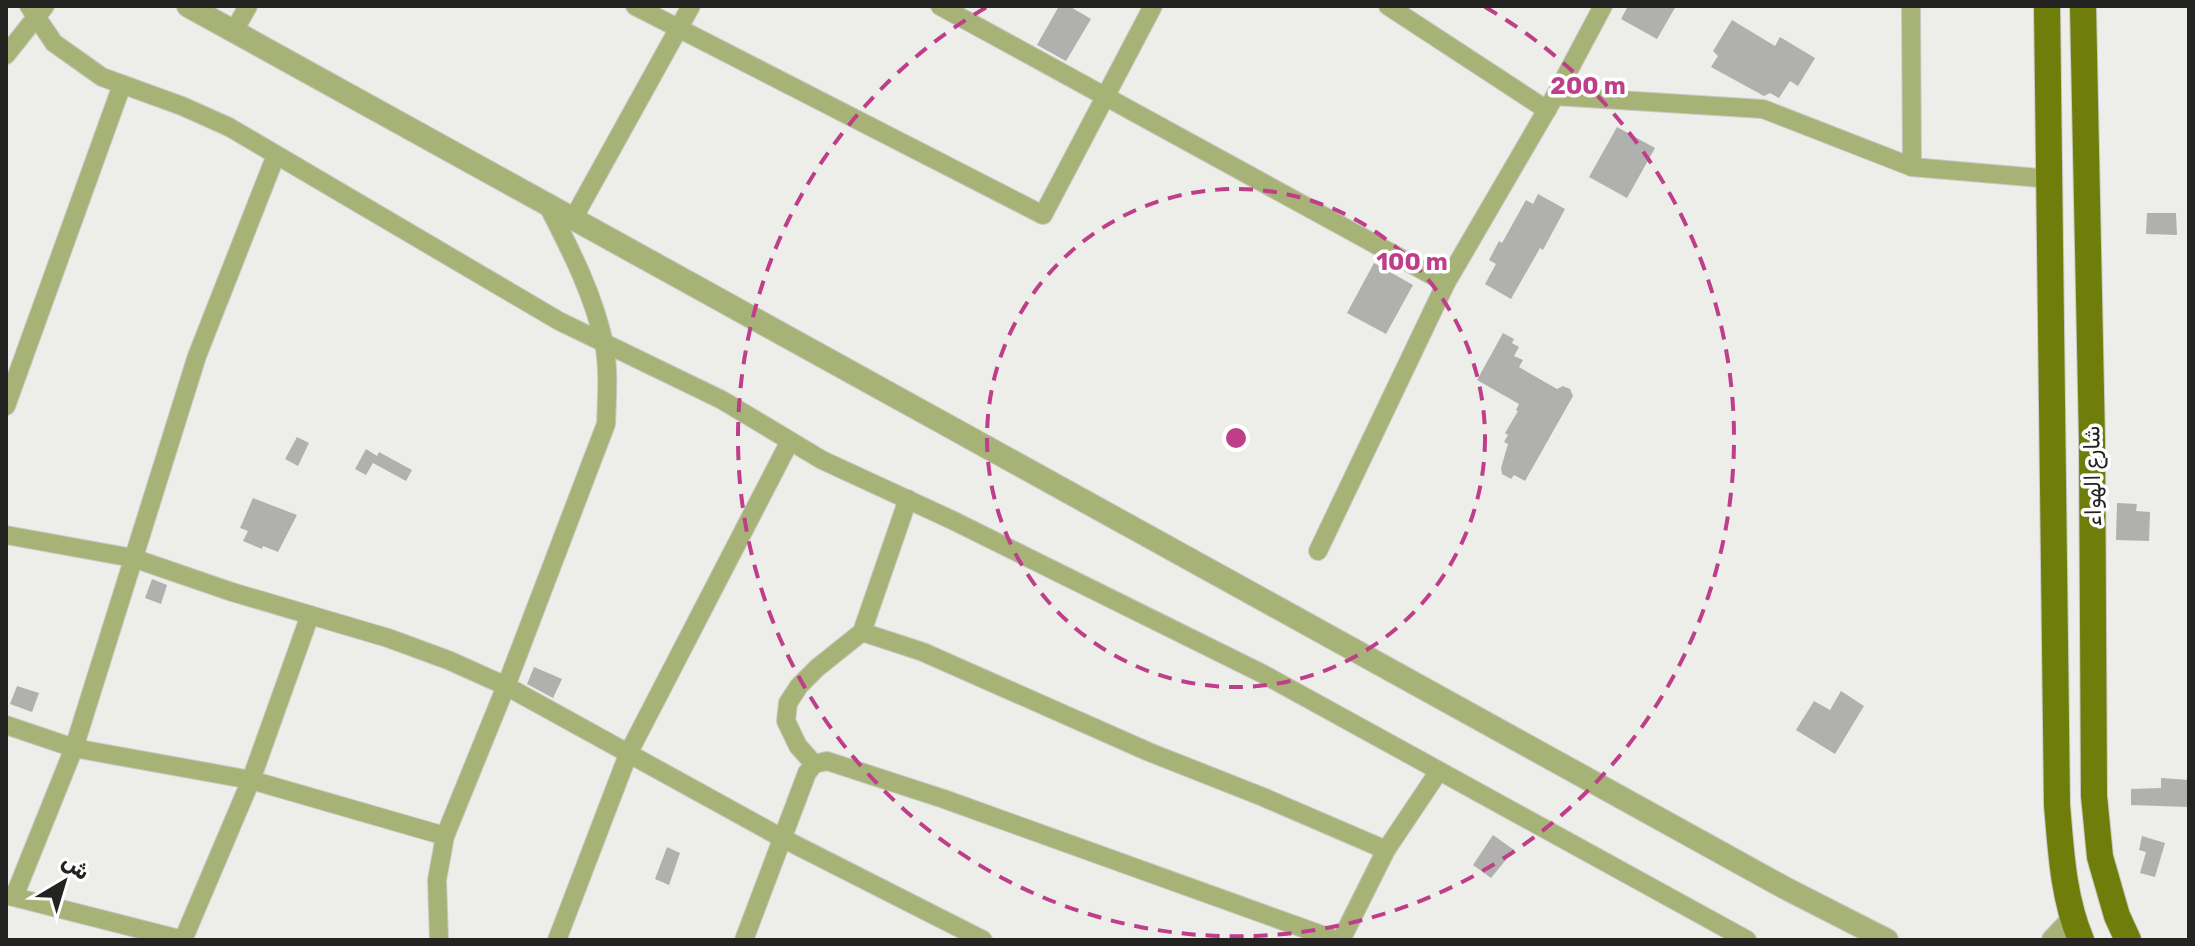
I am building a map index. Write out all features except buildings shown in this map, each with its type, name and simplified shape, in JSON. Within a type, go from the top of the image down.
[{"type":"main road","name":"شارع الهواء","points":[[2047,6],[2057,805],[2063,879],[2077,930]]},
{"type":"main road","name":"شارع الهواء","points":[[2083,6],[2092,441],[2094,796],[2103,870],[2128,940]]},
{"type":"street","points":[[188,6],[1785,888],[1887,940]]},
{"type":"street","points":[[234,31],[248,6]]},
{"type":"street","points":[[635,6],[1043,215],[1153,6]]},
{"type":"street","points":[[573,219],[691,6]]},
{"type":"street","points":[[940,6],[1446,283]]},
{"type":"street","points":[[1388,6],[1551,103],[1763,109],[1912,167],[2051,179]]},
{"type":"street","points":[[1318,551],[1446,283],[1551,103],[1603,6]]},
{"type":"street","points":[[1911,6],[1912,167]]},
{"type":"street","points":[[6,55],[37,10],[54,43],[102,77],[229,127],[559,321],[722,400],[822,460],[1250,667],[1747,940]]},
{"type":"street","points":[[6,405],[122,85]]},
{"type":"street","points":[[276,155],[197,356],[74,748],[10,896],[183,940],[251,780],[310,615]]},
{"type":"street","points":[[439,940],[437,880],[445,836],[606,424],[608,387],[604,343],[581,270],[547,204]]},
{"type":"street","points":[[557,940],[629,752],[790,441]]},
{"type":"street","points":[[814,764],[798,746],[786,721],[788,703],[817,668],[862,632],[908,499]]},
{"type":"street","points":[[6,535],[133,558],[232,592],[388,638],[448,660],[506,686],[782,838],[976,938]]},
{"type":"street","points":[[862,632],[923,652],[1149,752],[1386,850]]},
{"type":"street","points":[[6,725],[74,748],[251,780],[445,836]]},
{"type":"street","points":[[744,940],[807,773],[814,764],[827,761],[944,799],[1338,940],[1386,850],[1439,771]]},
{"type":"street","points":[[2053,940],[2077,930]]}]
